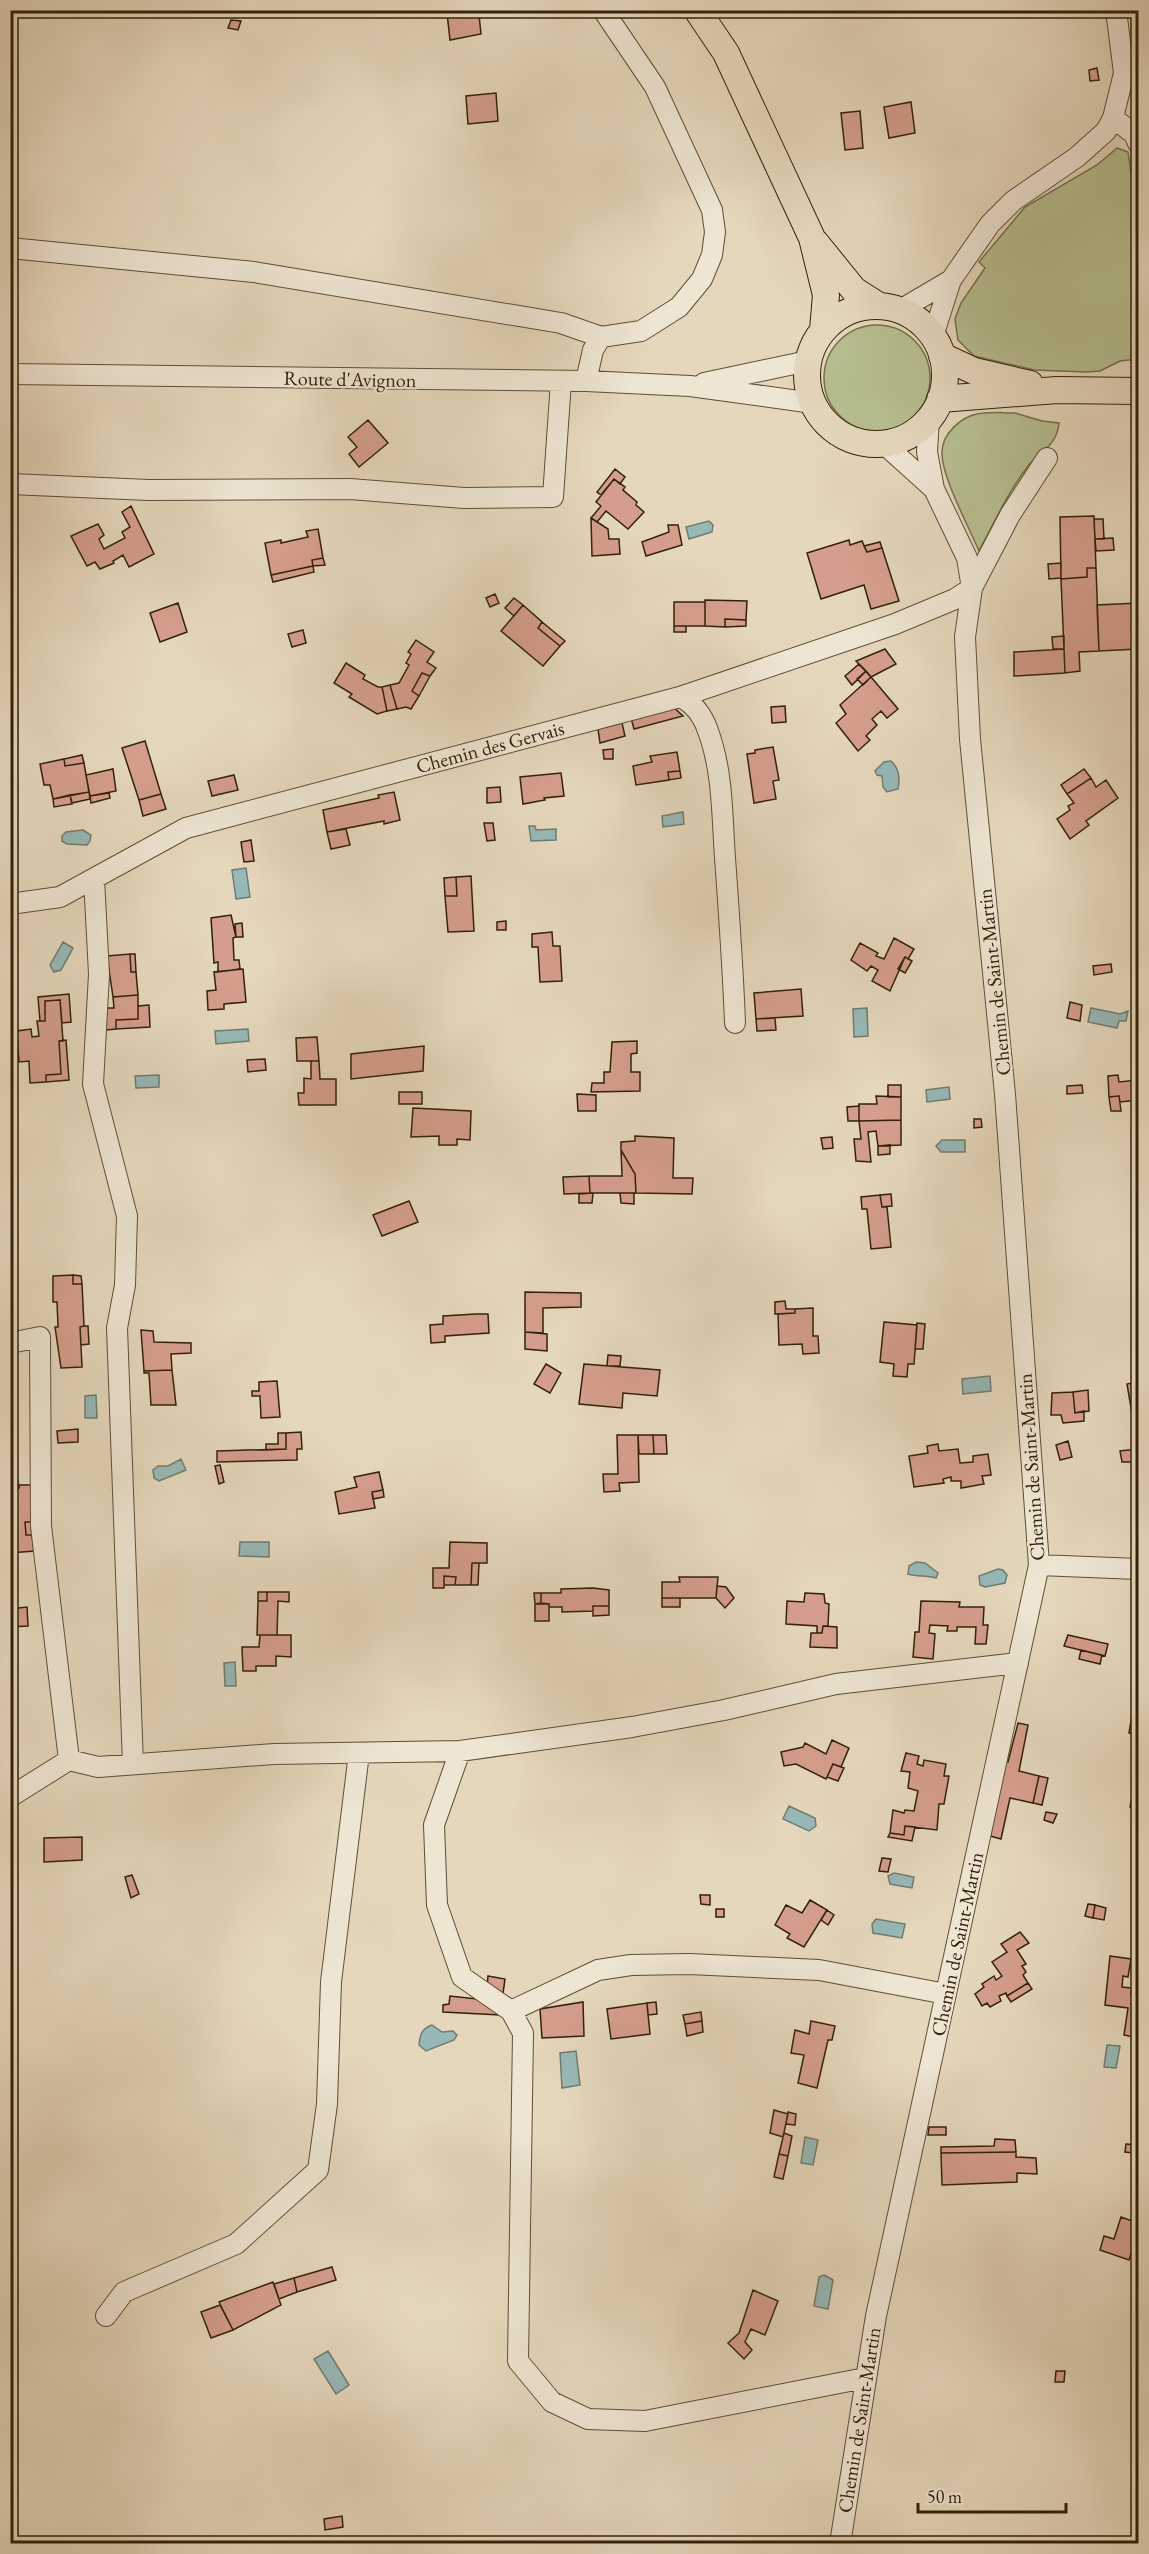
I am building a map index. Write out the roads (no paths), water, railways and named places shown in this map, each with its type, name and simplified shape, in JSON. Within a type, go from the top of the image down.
[{"type":"main road","points":[[697,10],[726,53],[812,238],[826,295],[823,330]]},
{"type":"main road","points":[[812,238],[854,290],[917,319],[938,346],[974,371],[1057,390]]},
{"type":"main road","points":[[889,308],[863,307],[848,312],[823,330],[814,345],[808,361],[807,382],[813,403],[825,421],[841,434],[862,442],[883,443],[899,440],[916,431],[935,408],[945,378],[938,346]]},
{"type":"main road","points":[[935,408],[1057,390],[1138,391]]},
{"type":"street","points":[[10,248],[254,272],[561,323],[601,337],[641,331],[680,307],[702,279],[712,255],[716,232],[712,210],[655,87],[603,10]]},
{"type":"street","points":[[938,346],[951,280],[990,224],[1005,208],[1077,157],[1107,131],[1113,118],[1124,73],[1116,10]]},
{"type":"street","points":[[1113,118],[1134,134],[1138,143]]},
{"type":"street","points":[[889,308],[951,280]]},
{"type":"street","points":[[586,381],[593,350],[601,337]]},
{"type":"street","points":[[690,386],[808,361]]},
{"type":"street","name":"Route d'Avignon","points":[[10,374],[586,381],[690,386]]},
{"type":"street","points":[[10,484],[149,490],[350,489],[464,498],[553,497],[561,381]]},
{"type":"street","points":[[690,386],[813,403]]},
{"type":"street","name":"Chemin de Saint-Martin","points":[[840,2544],[876,2316],[1039,1564],[1005,1094],[970,739],[965,637],[972,588],[967,558],[934,489],[927,452],[935,408]]},
{"type":"street","name":"Chemin de Saint-Martin","points":[[883,443],[934,489]]},
{"type":"street","points":[[972,588],[1010,515],[1047,458]]},
{"type":"street","name":"Chemin des Gervais","points":[[10,904],[60,897],[186,828],[680,697],[895,624],[955,599],[972,588]]},
{"type":"street","points":[[680,697],[688,701],[699,712],[708,730],[716,759],[722,808],[735,1023]]},
{"type":"street","points":[[94,879],[99,974],[93,1084],[127,1216],[126,1286],[117,1328],[133,1764]]},
{"type":"street","points":[[10,1343],[40,1337],[41,1526],[69,1760]]},
{"type":"street","points":[[1039,1564],[1138,1569]]},
{"type":"street","points":[[10,1797],[69,1760],[98,1767],[274,1754],[460,1751],[632,1727],[724,1710],[836,1684],[1018,1663]]},
{"type":"street","points":[[460,1751],[434,1825],[437,1905],[462,1977],[511,2011],[523,2033],[518,2361],[552,2402],[588,2419],[645,2421],[865,2378]]},
{"type":"street","points":[[106,2316],[124,2292],[236,2244],[318,2170],[327,2104],[331,1982],[359,1753]]},
{"type":"street","points":[[511,2011],[598,1970],[631,1965],[690,1964],[819,1971],[946,1994]]},
{"type":"water","points":[[709,521],[713,525],[712,532],[689,539],[686,527]]},
{"type":"water","points":[[891,761],[897,770],[899,785],[898,789],[887,792],[883,787],[882,776],[877,775],[875,771],[884,762]]},
{"type":"water","points":[[683,812],[684,824],[663,827],[662,816]]},
{"type":"water","points":[[529,826],[535,826],[536,830],[556,829],[556,840],[531,841]]},
{"type":"water","points":[[83,830],[91,835],[87,845],[67,844],[62,841],[62,836],[66,832]]},
{"type":"water","points":[[246,868],[250,897],[236,899],[232,870]]},
{"type":"water","points":[[63,942],[73,948],[61,970],[54,972],[50,965]]},
{"type":"water","points":[[867,1008],[868,1036],[854,1037],[853,1009]]},
{"type":"water","points":[[1091,1008],[1120,1014],[1128,1011],[1126,1021],[1119,1021],[1117,1028],[1088,1022]]},
{"type":"water","points":[[248,1029],[249,1041],[216,1044],[215,1031]]},
{"type":"water","points":[[159,1075],[159,1087],[136,1088],[135,1076]]},
{"type":"water","points":[[949,1087],[950,1099],[927,1102],[926,1090]]},
{"type":"water","points":[[942,1140],[965,1140],[965,1152],[941,1152],[936,1146]]},
{"type":"water","points":[[990,1376],[991,1391],[963,1394],[962,1379]]},
{"type":"water","points":[[96,1395],[97,1418],[85,1418],[85,1396]]},
{"type":"water","points":[[181,1459],[186,1470],[159,1481],[154,1478],[153,1470],[158,1466],[168,1466]]},
{"type":"water","points":[[240,1542],[269,1542],[269,1557],[239,1556]]},
{"type":"water","points":[[916,1562],[925,1563],[938,1573],[936,1578],[908,1574],[909,1566]]},
{"type":"water","points":[[998,1569],[1003,1570],[1007,1575],[1005,1583],[985,1587],[980,1585],[979,1576]]},
{"type":"water","points":[[235,1662],[236,1686],[225,1686],[224,1663]]},
{"type":"water","points":[[789,1806],[815,1818],[816,1826],[809,1831],[783,1819]]},
{"type":"water","points":[[894,1873],[914,1877],[912,1888],[890,1884],[888,1876]]},
{"type":"water","points":[[876,1919],[905,1924],[902,1938],[873,1933],[872,1924]]},
{"type":"water","points":[[432,2025],[442,2032],[453,2031],[457,2035],[454,2040],[426,2051],[419,2045],[420,2038],[423,2030]]},
{"type":"water","points":[[1107,2045],[1120,2046],[1116,2068],[1104,2067]]},
{"type":"water","points":[[576,2051],[580,2085],[562,2088],[560,2053]]},
{"type":"water","points":[[805,2137],[818,2140],[813,2165],[801,2163]]},
{"type":"water","points":[[824,2275],[833,2280],[828,2309],[814,2306],[819,2277]]},
{"type":"water","points":[[328,2351],[349,2385],[336,2394],[314,2359]]}]
